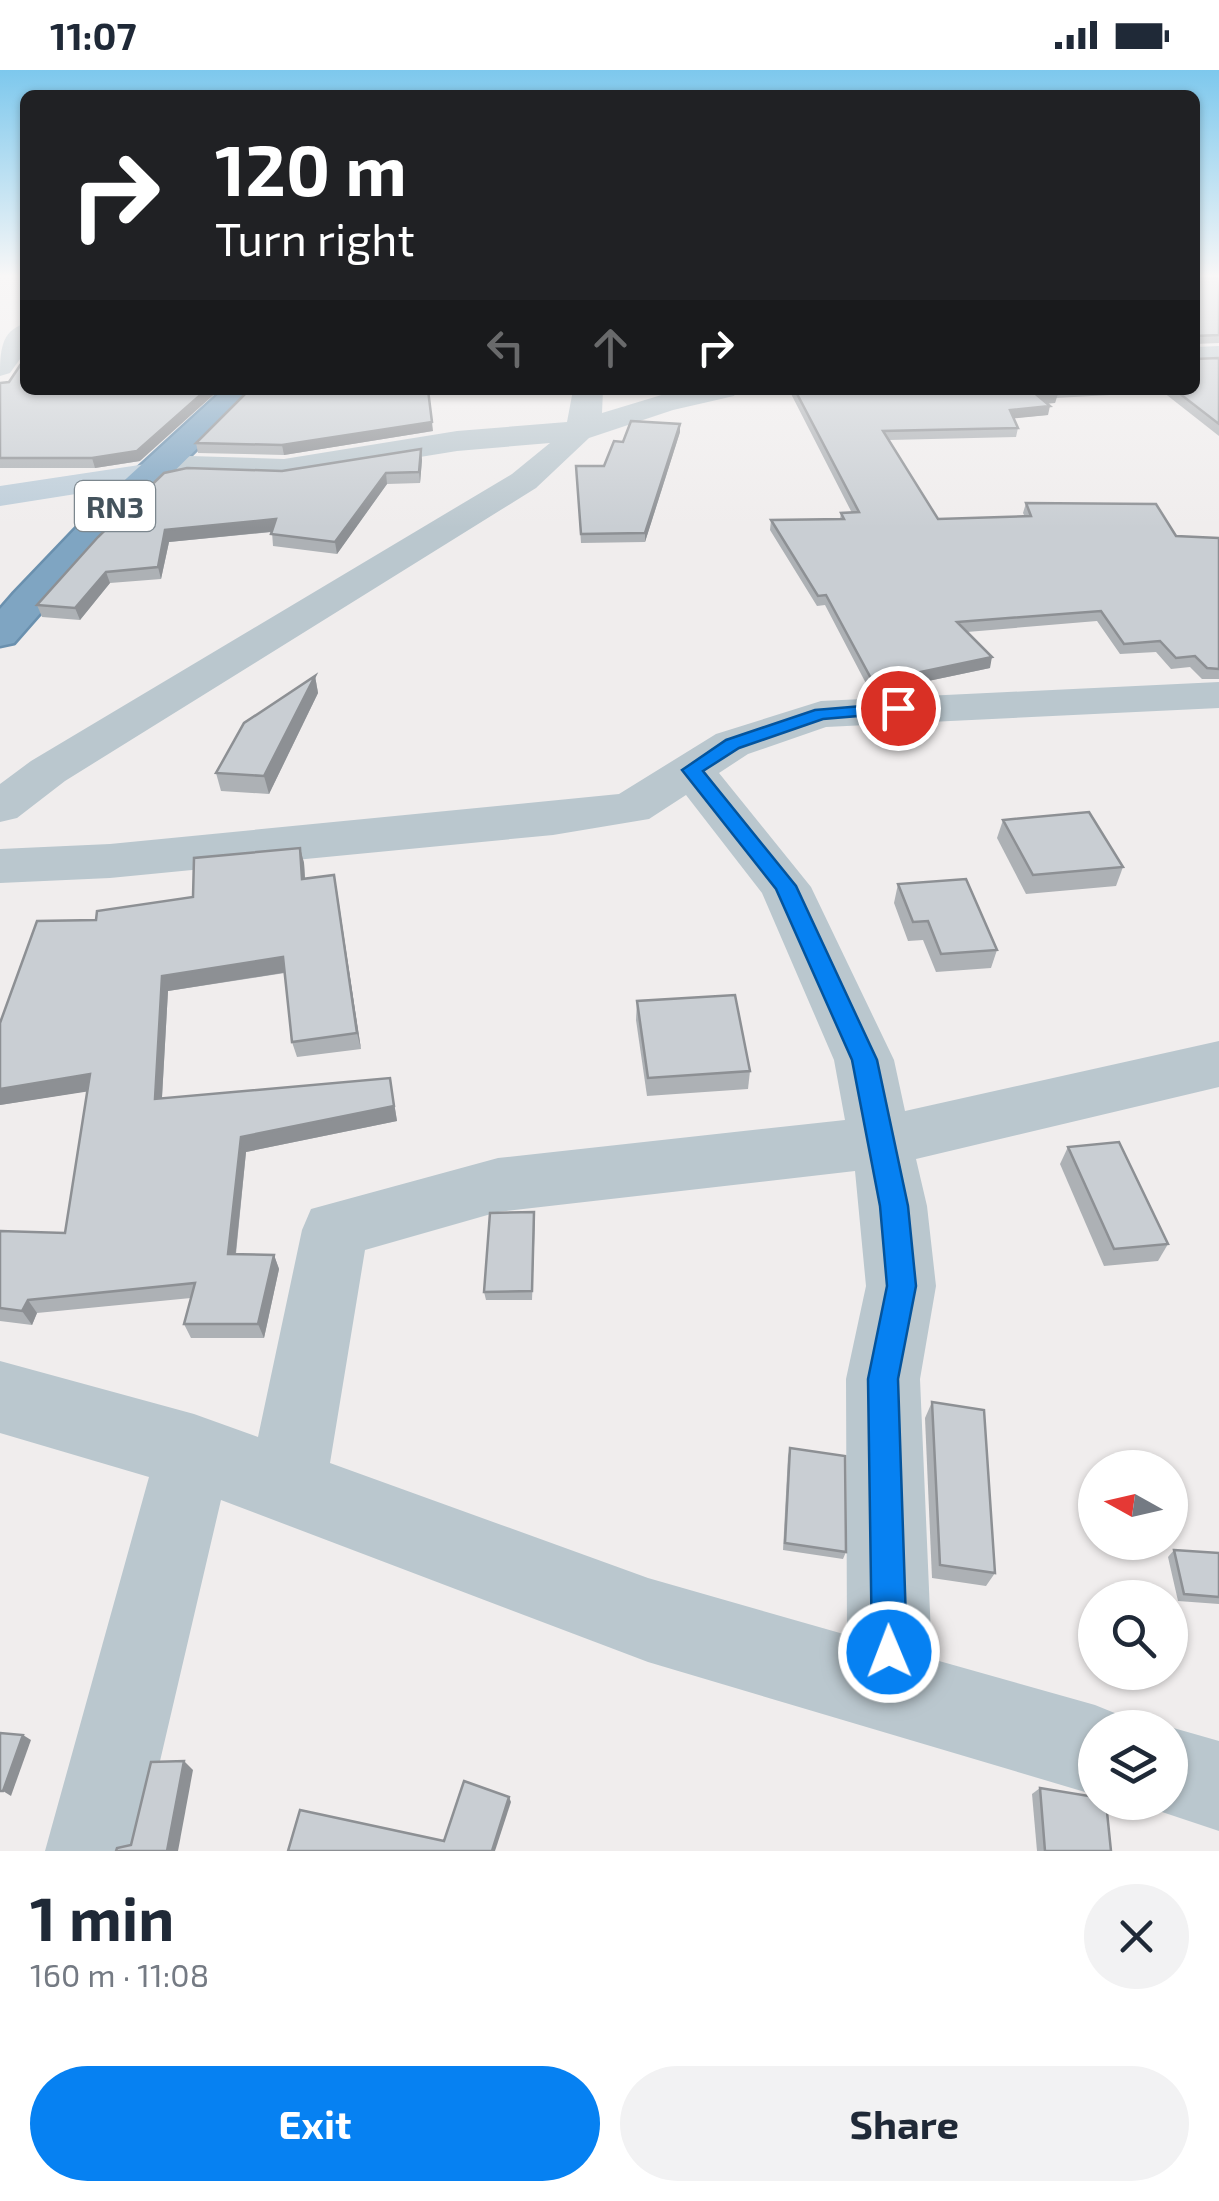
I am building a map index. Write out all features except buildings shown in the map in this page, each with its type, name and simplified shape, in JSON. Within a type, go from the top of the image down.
[{"type":"highway","name":"RN3","points":[[0,634],[41,584],[146,474],[235,395]]},
{"type":"main road","points":[[0,496],[146,474]]},
{"type":"street","points":[[0,807],[48,771],[524,481],[582,430],[589,395]]},
{"type":"street","points":[[146,474],[190,466],[284,469],[457,440],[582,430],[665,402],[699,395]]},
{"type":"street","points":[[0,866],[110,860],[553,819],[632,808],[732,744],[821,714],[1219,694]]},
{"type":"street","points":[[692,770],[785,886],[864,1060],[894,1206],[901,1286],[883,1379],[890,1690]]},
{"type":"street","points":[[287,1487],[335,1230],[498,1184],[880,1142],[1219,1064]]},
{"type":"street","points":[[0,1397],[194,1452],[648,1620],[1078,1745]]},
{"type":"street","points":[[92,1851],[194,1452]]},
{"type":"street","points":[[1188,1777],[1219,1786]]},
{"type":"route","points":[[889,1652],[883,1379],[901,1286],[894,1206],[864,1060],[785,886],[692,770],[732,744],[821,714],[898,708]]}]
